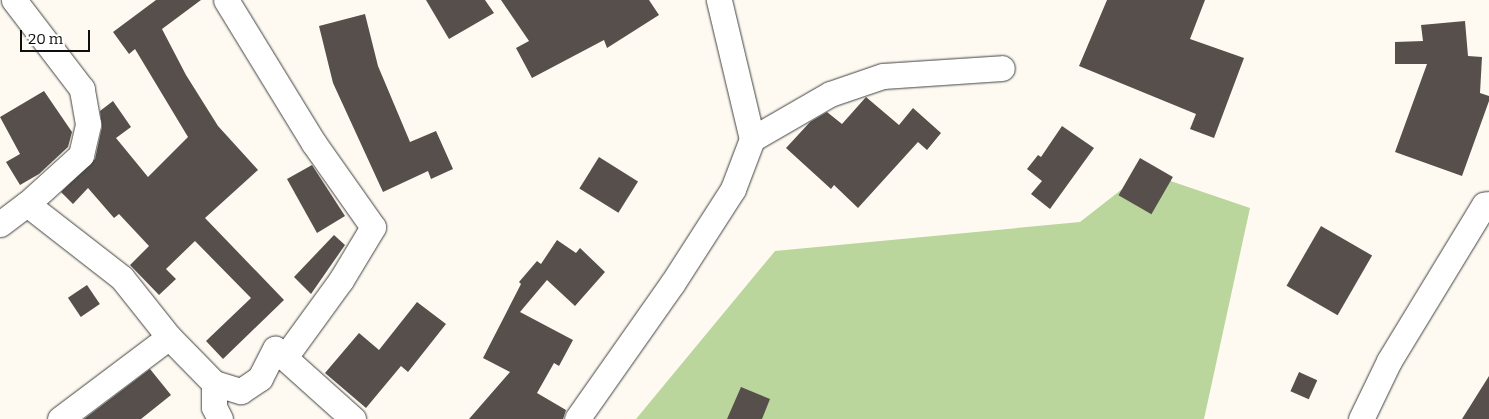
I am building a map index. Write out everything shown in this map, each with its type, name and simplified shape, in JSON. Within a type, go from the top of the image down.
[{"type":"street","points":[[0,224],[27,204],[81,154],[88,124],[82,89],[14,0]]},
{"type":"street","points":[[226,0],[313,142],[373,227],[341,280],[285,357]]},
{"type":"street","points":[[577,419],[672,284],[733,189],[752,139],[719,0]]},
{"type":"street","points":[[752,139],[830,94],[883,76],[1002,68]]},
{"type":"street","points":[[27,204],[122,278],[168,337],[214,383],[241,391],[260,378],[275,349],[353,419]]},
{"type":"street","points":[[1361,419],[1389,361],[1484,205],[1489,204]]},
{"type":"street","points":[[60,419],[168,337]]},
{"type":"street","points":[[214,383],[214,407],[220,419]]},
{"type":"green space","points":[[1144,172],[1250,208],[1204,419],[636,419],[775,251],[1080,222]]},
{"type":"building","points":[[156,0],[201,0],[162,29],[186,75],[218,126],[258,170],[205,218],[284,300],[223,359],[206,341],[251,298],[195,241],[166,269],[176,279],[159,295],[130,265],[149,246],[119,214],[114,218],[88,188],[73,204],[61,192],[95,159],[102,127],[100,111],[113,101],[131,127],[116,138],[148,177],[188,137],[135,49],[129,54],[113,32]]},
{"type":"building","points":[[426,0],[485,0],[494,13],[449,39]]},
{"type":"building","points":[[501,0],[649,0],[659,15],[607,48],[604,40],[532,78],[516,48],[529,41]]},
{"type":"building","points":[[1107,0],[1205,0],[1190,39],[1244,58],[1214,138],[1190,129],[1196,114],[1079,66]]},
{"type":"building","points":[[365,14],[378,66],[410,142],[436,131],[453,169],[431,179],[428,171],[383,192],[333,83],[319,26]]},
{"type":"building","points":[[1465,21],[1468,56],[1482,57],[1480,93],[1489,96],[1489,101],[1462,176],[1395,152],[1427,64],[1395,64],[1395,42],[1423,41],[1421,25]]},
{"type":"building","points":[[44,91],[72,132],[68,147],[39,174],[20,185],[6,162],[20,154],[0,117]]},
{"type":"building","points":[[866,97],[899,125],[913,108],[941,133],[927,150],[918,142],[858,208],[834,185],[831,189],[786,148],[810,122],[827,112],[842,124]]},
{"type":"building","points":[[1062,126],[1094,148],[1050,209],[1031,194],[1042,181],[1027,169],[1038,155],[1041,157]]},
{"type":"building","points":[[599,157],[638,181],[618,213],[579,188]]},
{"type":"building","points":[[1140,158],[1173,177],[1151,214],[1118,195]]},
{"type":"building","points":[[312,165],[345,216],[317,233],[287,179]]},
{"type":"building","points":[[1321,226],[1372,256],[1338,315],[1286,286]]},
{"type":"building","points":[[334,235],[345,245],[311,294],[294,277]]},
{"type":"building","points":[[557,240],[576,253],[580,248],[605,272],[575,306],[547,280],[520,312],[573,340],[559,366],[554,363],[537,393],[566,410],[563,419],[469,419],[510,372],[483,358],[521,284],[519,282],[537,261],[541,264]]},
{"type":"building","points":[[87,285],[100,304],[81,317],[68,298]]},
{"type":"building","points":[[417,302],[446,324],[408,372],[401,366],[366,408],[325,373],[359,333],[379,350]]},
{"type":"building","points":[[150,369],[171,395],[141,419],[84,419]]},
{"type":"building","points":[[1299,372],[1317,380],[1309,399],[1290,391]]},
{"type":"building","points":[[1489,376],[1489,419],[1462,419]]},
{"type":"building","points":[[741,387],[770,399],[762,419],[727,419]]}]
